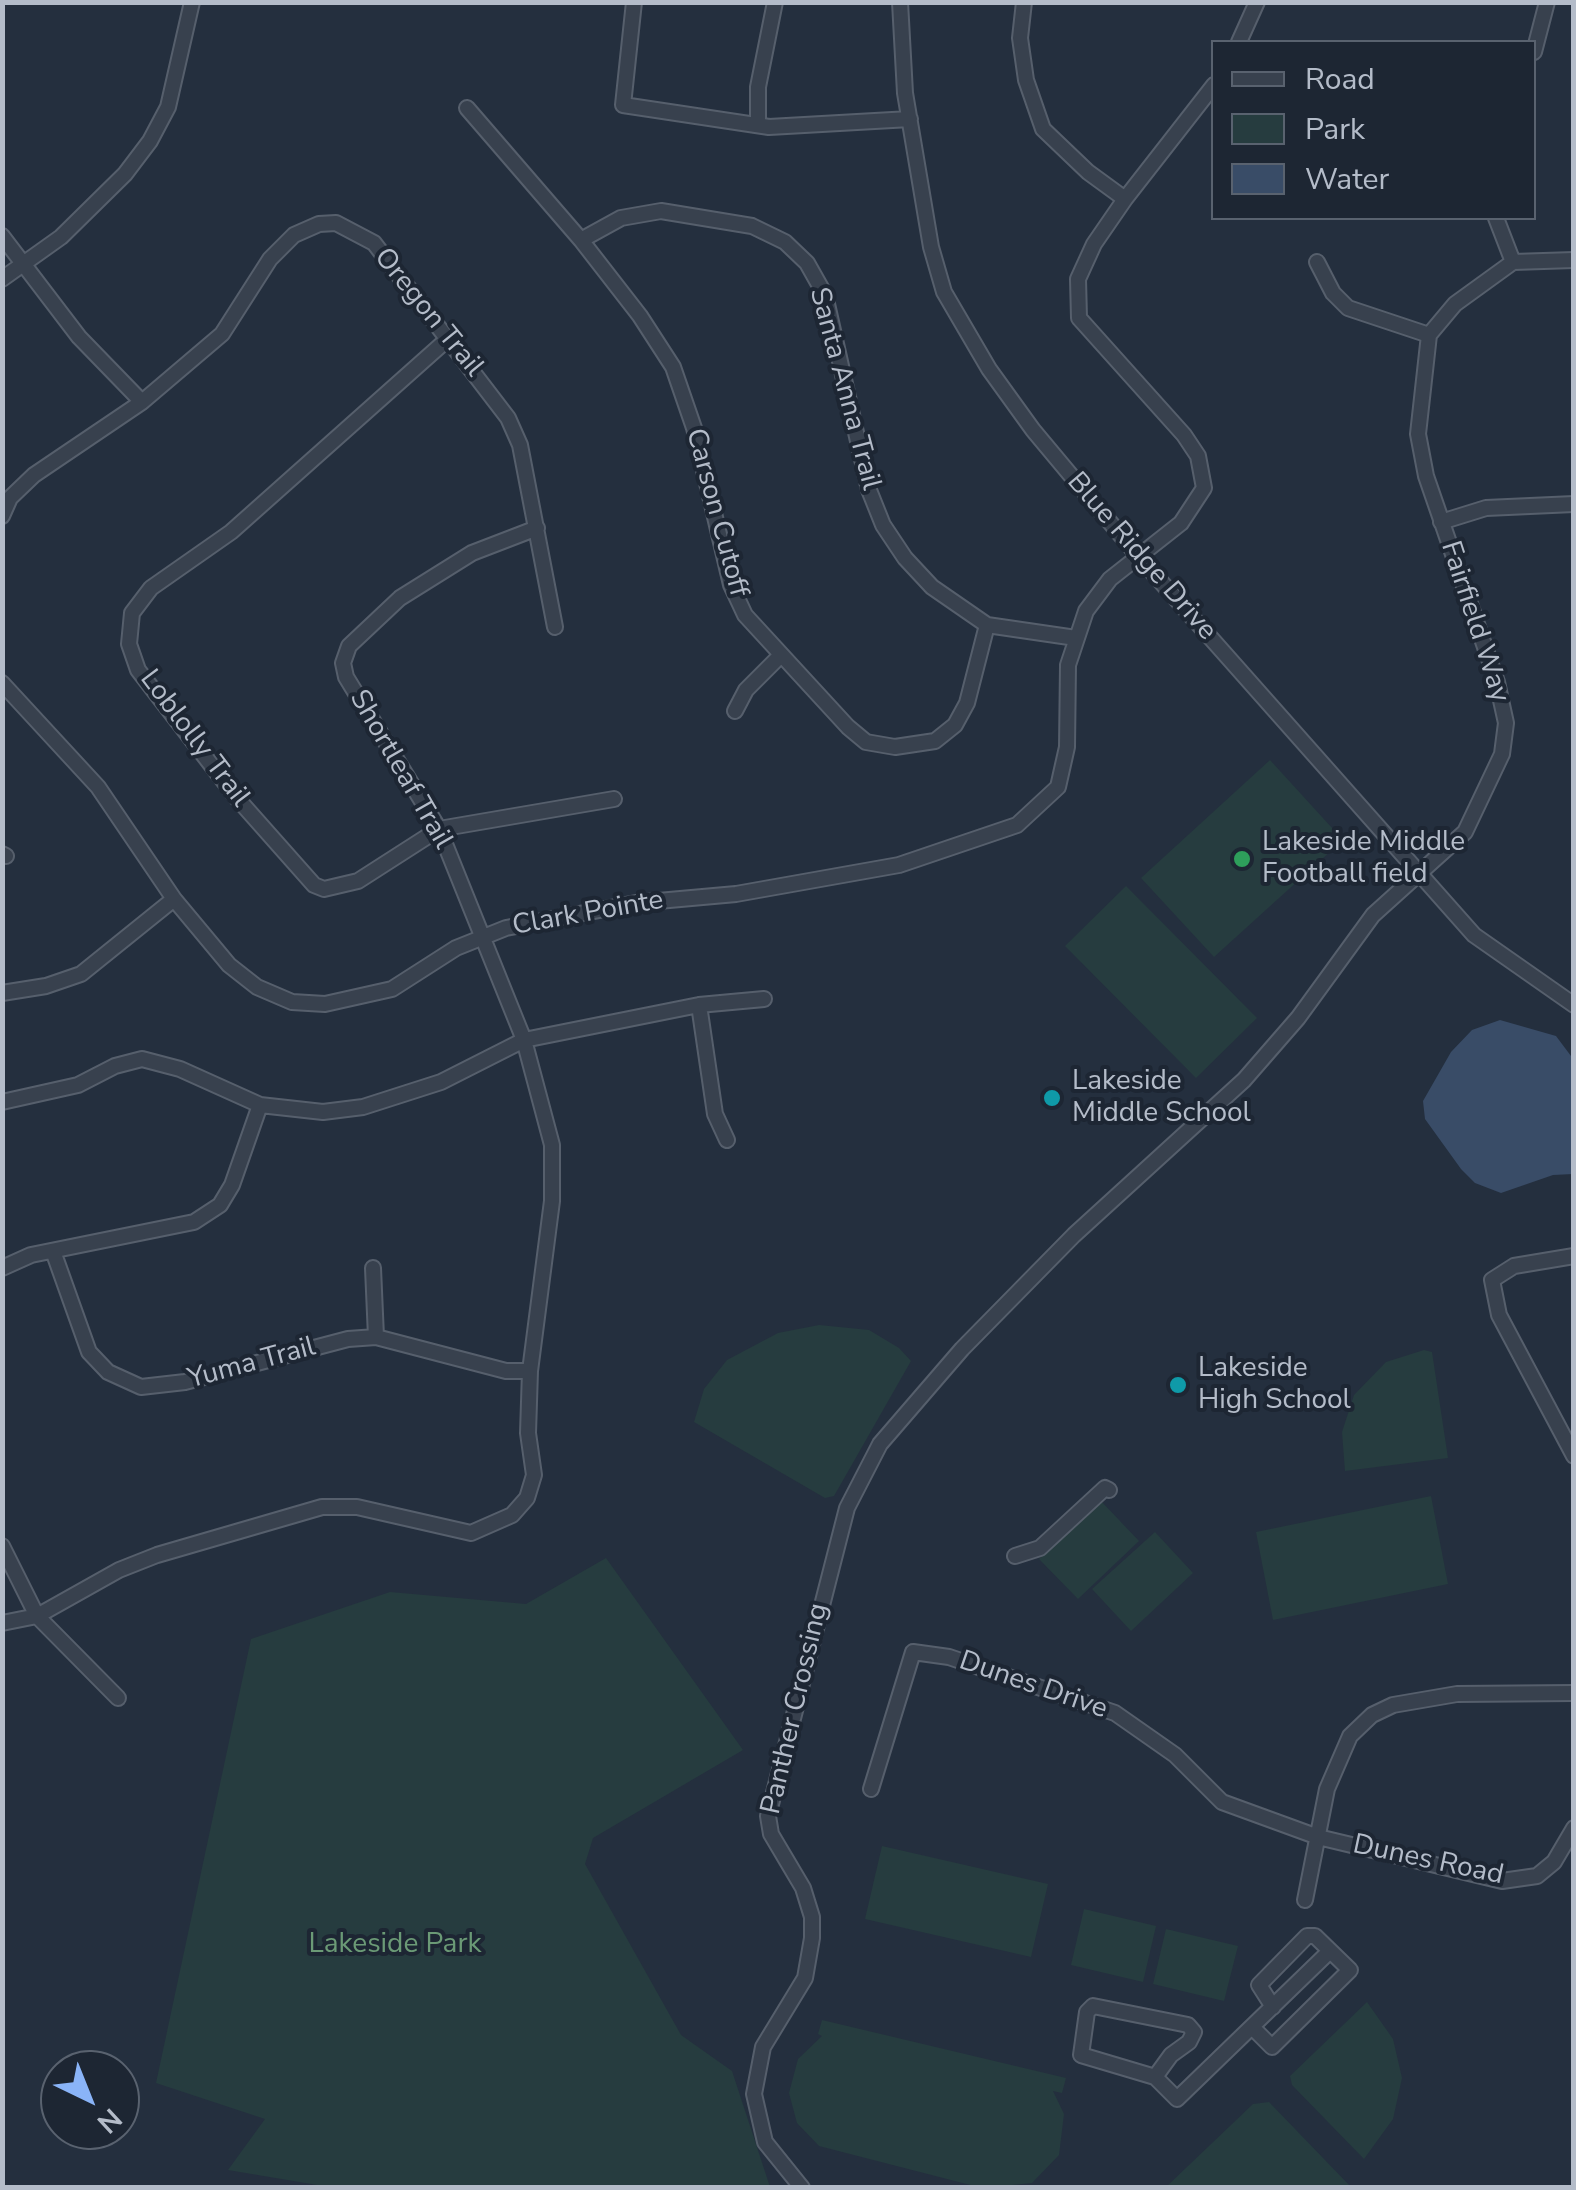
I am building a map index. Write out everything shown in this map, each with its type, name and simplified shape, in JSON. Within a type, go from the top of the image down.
[{"type":"street","points":[[2,279],[22,266],[125,174],[150,141],[168,107],[191,4],[175,2]]},
{"type":"street","points":[[634,2],[623,106],[758,124],[910,119]]},
{"type":"street","points":[[758,124],[758,87],[775,2]]},
{"type":"street","name":"Blue Ridge Drive","points":[[900,2],[910,119],[931,247],[944,292],[963,330],[1033,430],[1139,557],[1474,934],[1574,1006]]},
{"type":"street","points":[[1024,2],[1020,38],[1026,80],[1043,130],[1088,172],[1125,199],[1211,89]]},
{"type":"street","points":[[1240,40],[1257,2]]},
{"type":"street","points":[[1536,44],[1547,2]]},
{"type":"street","name":"Carson Cutoff","points":[[466,108],[581,240],[640,316],[672,367],[694,428],[731,586],[744,615],[866,742],[914,747],[934,740],[955,725],[967,703],[987,624]]},
{"type":"street","name":"Clark Pointe","points":[[2,683],[98,787],[174,899],[228,964],[256,988],[292,1002],[325,1004],[392,989],[481,936],[636,903],[736,894],[898,865],[1017,826],[1058,788],[1067,747],[1068,664],[1096,595],[1181,522],[1204,488],[1198,456],[1184,435],[1079,318],[1078,279],[1094,244],[1125,199]]},
{"type":"street","name":"Santa Anna Trail","points":[[581,240],[621,218],[661,211],[752,226],[786,242],[807,263],[826,295],[869,490],[883,525],[932,587],[987,624],[1076,638]]},
{"type":"street","points":[[1497,220],[1513,262]]},
{"type":"street","name":"Oregon Trail","points":[[2,516],[10,498],[34,474],[142,402],[222,334],[270,259],[294,235],[319,224],[352,228],[374,244],[450,337],[508,418],[520,445],[555,627]]},
{"type":"street","points":[[2,236],[79,337],[142,402]]},
{"type":"street","points":[[1317,262],[1333,294],[1348,308],[1429,335],[1455,304],[1513,262],[1574,260]]},
{"type":"street","name":"Fairfield Way","points":[[1044,1264],[1244,1080],[1298,1018],[1373,915],[1466,832],[1502,754],[1506,722],[1498,682],[1426,476],[1418,434],[1429,335]]},
{"type":"street","name":"Loblolly Trail","points":[[450,337],[231,532],[151,588],[132,613],[128,629],[138,670],[236,797],[314,886],[337,889],[358,881],[439,829],[614,799]]},
{"type":"street","points":[[1441,522],[1486,508],[1574,504]]},
{"type":"street","name":"Shortleaf Trail","points":[[2,1623],[38,1616],[132,1565],[322,1507],[357,1507],[456,1533],[490,1528],[512,1515],[526,1498],[534,1475],[528,1433],[530,1371],[552,1201],[552,1144],[524,1040],[439,829],[346,677],[344,663],[349,646],[369,624],[437,573],[472,552],[537,528]]},
{"type":"street","points":[[735,711],[746,690],[780,656]]},
{"type":"street","points":[[2,993],[46,986],[81,974],[174,899]]},
{"type":"street","points":[[2,1102],[78,1084],[115,1066],[142,1060],[180,1069],[260,1106],[324,1112],[363,1107],[441,1082],[524,1040],[700,1005],[764,999]]},
{"type":"street","points":[[700,1005],[714,1114],[727,1140]]},
{"type":"street","points":[[2,1268],[31,1255],[194,1222],[220,1205],[232,1185],[260,1106]]},
{"type":"street","name":"Yuma Trail","points":[[53,1251],[89,1352],[108,1372],[141,1387],[185,1382],[348,1338],[376,1337],[506,1371],[530,1371]]},
{"type":"street","points":[[1574,1256],[1514,1266],[1492,1280],[1499,1315],[1574,1456]]},
{"type":"street","name":"Panther Crossing","points":[[802,2188],[765,2142],[754,2094],[763,2047],[805,1978],[812,1938],[812,1917],[802,1888],[771,1834],[768,1816],[840,1531],[861,1477],[898,1420],[1044,1264]]},
{"type":"street","points":[[373,1268],[376,1337]]},
{"type":"street","points":[[1014,1556],[1040,1548],[1104,1488],[1109,1490]]},
{"type":"street","points":[[2,1546],[38,1616],[118,1698]]},
{"type":"street","name":"Dunes Drive","points":[[870,1789],[912,1652],[949,1656],[1116,1713],[1175,1755],[1193,1778],[1222,1802],[1318,1838]]},
{"type":"street","points":[[1305,1900],[1327,1789],[1350,1736],[1372,1715],[1393,1706],[1457,1694],[1574,1693]]},
{"type":"street","name":"Dunes Road","points":[[1318,1838],[1502,1881],[1537,1876],[1554,1862],[1574,1828]]},
{"type":"street","points":[[1252,2027],[1272,2047],[1350,1970],[1315,1936],[1308,1936],[1288,1952],[1259,1986],[1272,2007]]},
{"type":"street","points":[[1155,2077],[1171,2055],[1189,2042],[1194,2032],[1188,2025],[1094,2006],[1087,2012],[1081,2055],[1155,2077],[1177,2098],[1330,1951]]},
{"type":"green space","name":"Lakeside Middle Football field","points":[[1270,760],[1343,840],[1214,957],[1141,878]]},
{"type":"green space","points":[[1126,886],[1257,1018],[1196,1078],[1065,946]]},
{"type":"green space","points":[[819,1325],[869,1330],[899,1348],[911,1361],[834,1496],[825,1498],[694,1422],[704,1389],[727,1360],[778,1333]]},
{"type":"green space","points":[[1424,1350],[1432,1352],[1448,1458],[1345,1471],[1342,1432],[1354,1395],[1386,1362]]},
{"type":"green space","points":[[1431,1496],[1448,1584],[1273,1620],[1256,1532]]},
{"type":"green space","points":[[1101,1501],[1139,1541],[1078,1599],[1039,1559]]},
{"type":"green space","points":[[1155,1532],[1193,1573],[1131,1631],[1092,1589]]},
{"type":"green space","name":"Lakeside Park","points":[[606,1558],[743,1750],[593,1838],[585,1864],[681,2035],[732,2071],[770,2187],[335,2188],[228,2170],[265,2119],[156,2083],[251,1639],[390,1592],[526,1604]]},
{"type":"green space","points":[[882,1846],[1048,1884],[1031,1957],[865,1919]]},
{"type":"green space","points":[[1084,1909],[1156,1926],[1143,1982],[1071,1965]]},
{"type":"green space","points":[[1166,1929],[1238,1946],[1224,2001],[1153,1984]]},
{"type":"green space","points":[[1367,2002],[1393,2039],[1402,2078],[1393,2119],[1364,2159],[1292,2085],[1290,2076]]},
{"type":"green space","points":[[822,2020],[1066,2078],[1062,2093],[1053,2091],[1064,2114],[1059,2155],[1032,2183],[982,2188],[819,2146],[797,2123],[789,2093],[798,2059],[822,2036],[818,2034]]},
{"type":"green space","points":[[1269,2102],[1351,2187],[1166,2187],[1253,2104]]},
{"type":"water","points":[[1500,1020],[1556,1036],[1574,1060],[1573,1174],[1553,1175],[1501,1193],[1475,1183],[1461,1169],[1425,1119],[1423,1101],[1451,1052],[1472,1030]]},
{"type":"place","name":"Lakeside Middle Football field","points":[[1242,859]]},
{"type":"place","name":"Lakeside Middle School","points":[[1052,1098]]},
{"type":"place","name":"Lakeside High School","points":[[1178,1385]]}]
